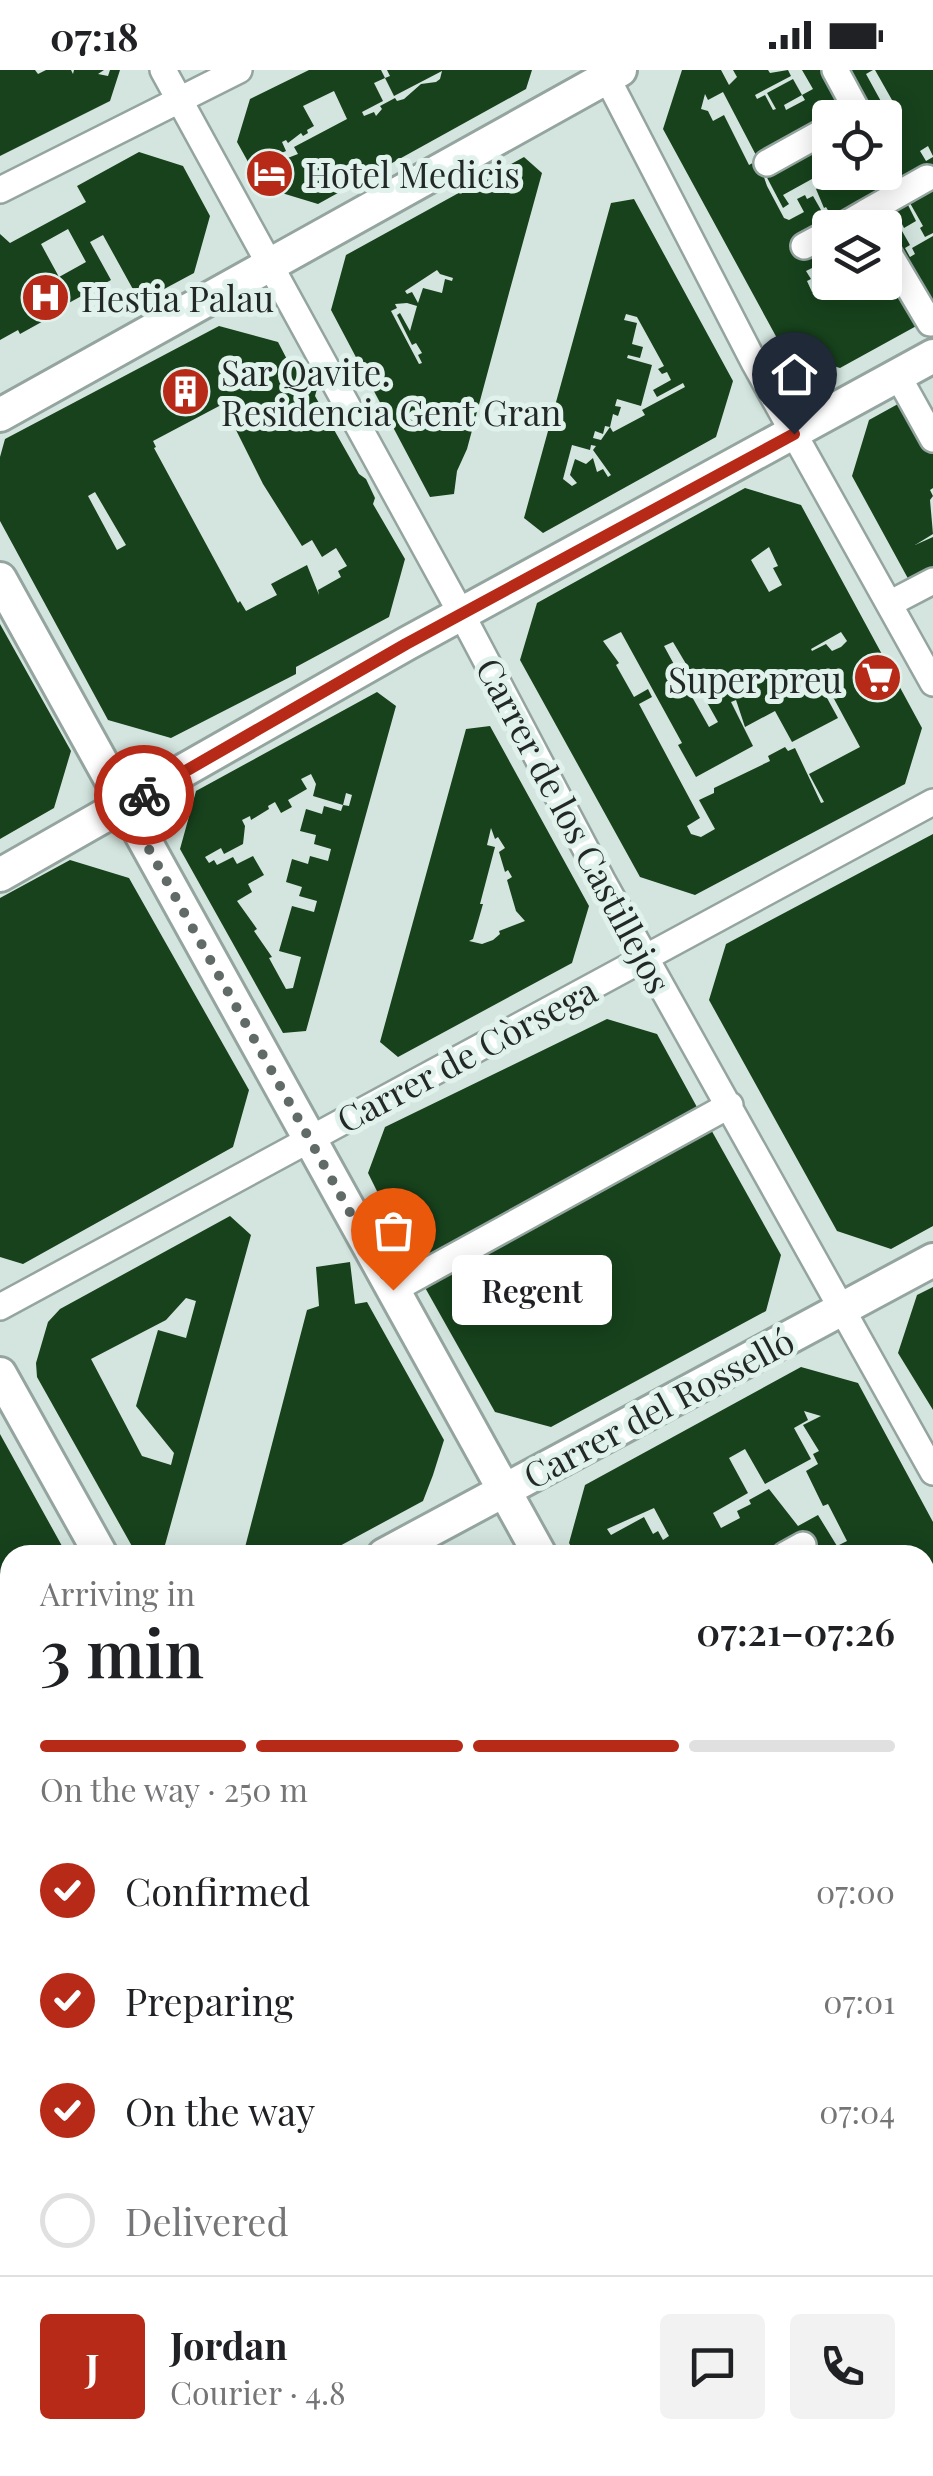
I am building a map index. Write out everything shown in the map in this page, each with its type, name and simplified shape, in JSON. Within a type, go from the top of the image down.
[{"type":"main road","points":[[0,415],[611,72]]},
{"type":"main road","points":[[0,875],[933,356]]},
{"type":"main road","points":[[0,579],[535,1545]]},
{"type":"main road","name":"Carrer del Rosselló","points":[[402,1545],[933,1260]]},
{"type":"main road","points":[[0,1374],[95,1545]]},
{"type":"street","name":"Carrer de los Castillejos","points":[[164,70],[645,958],[933,1472]]},
{"type":"street","points":[[0,190],[239,70]]},
{"type":"street","points":[[836,70],[849,100]]},
{"type":"street","points":[[611,72],[794,434],[932,678]]},
{"type":"street","points":[[768,163],[812,138]]},
{"type":"street","points":[[883,210],[927,178]]},
{"type":"street","points":[[804,246],[812,242]]},
{"type":"street","points":[[902,276],[930,323]]},
{"type":"street","points":[[898,376],[933,439]]},
{"type":"street","points":[[889,604],[933,581]]},
{"type":"street","name":"Carrer de Còrsega","points":[[0,1307],[933,802]]},
{"type":"street","points":[[393,1290],[730,1105]]},
{"type":"building","points":[[0,70],[35,70],[38,74],[46,70],[71,70],[73,74],[74,70],[104,70],[98,74],[108,76],[110,70],[120,70],[110,101],[0,156]]},
{"type":"building","points":[[309,70],[381,70],[385,78],[390,76],[387,70],[532,70],[526,89],[318,204],[262,187],[237,142],[250,99]],"holes":[[[442,71],[436,82],[421,84],[404,99],[395,98],[380,106],[376,116],[374,112],[364,116],[362,112],[383,101],[374,83],[385,78],[394,96]],[[334,91],[347,119],[294,147],[298,154],[280,161],[277,155],[286,151],[282,142],[288,143],[301,133],[303,136],[314,126],[303,106]]]},
{"type":"building","points":[[682,70],[721,70],[729,85],[737,77],[733,70],[788,70],[791,76],[755,95],[757,99],[765,95],[773,110],[776,109],[767,93],[793,79],[802,95],[813,89],[802,70],[829,70],[840,100],[812,100],[812,130],[758,159],[723,92],[708,100],[705,94],[701,109],[708,111],[713,121],[724,115],[749,165],[758,160],[784,218],[789,220],[804,212],[797,199],[813,196],[821,210],[812,210],[812,268],[806,271],[811,279],[807,281],[812,300],[902,300],[902,292],[920,324],[840,368],[784,351],[663,129]],"holes":[[[802,95],[805,100],[786,110],[784,105]]]},
{"type":"building","points":[[841,70],[873,70],[866,74],[880,100],[857,100]]},
{"type":"building","points":[[875,70],[933,70],[933,156],[928,146],[920,151],[926,161],[933,157],[933,174],[902,187],[902,100],[892,100]]},
{"type":"building","points":[[812,144],[812,179],[783,195],[789,204],[783,208],[763,170]]},
{"type":"building","points":[[139,152],[183,166],[210,216],[194,273],[140,302],[103,235],[90,242],[111,280],[20,334],[18,330],[0,340],[0,234],[10,243],[86,202],[77,186]],"holes":[[[68,229],[86,262],[59,277],[41,244]]]},
{"type":"building","points":[[524,157],[542,173],[467,449],[457,471],[454,494],[430,497],[331,310],[346,255]],"holes":[[[437,270],[453,278],[445,279],[442,293],[423,288],[418,303],[412,292],[407,294],[405,291]],[[395,304],[417,306],[410,331],[400,313],[397,315],[412,345],[416,343],[422,353],[418,355],[422,363],[419,364],[391,311],[397,308]],[[432,402],[447,406],[440,430],[430,431],[423,418],[433,416]]]},
{"type":"building","points":[[933,181],[933,233],[925,237],[906,196]]},
{"type":"building","points":[[816,190],[880,190],[883,196],[857,210],[824,208]]},
{"type":"building","points":[[904,197],[916,221],[904,228],[902,210],[882,210]]},
{"type":"building","points":[[634,199],[733,381],[716,437],[543,533],[524,518],[611,203]],"holes":[[[626,314],[637,317],[664,366],[658,369],[662,374],[667,372],[671,380],[653,390],[657,397],[683,383],[685,387],[642,410],[645,415],[613,432],[613,414],[618,416],[621,407],[615,406],[617,399],[641,406],[652,365],[627,358],[640,358],[643,347],[632,344],[637,323],[624,320]],[[605,426],[610,427],[601,440],[593,438],[595,431],[603,434]],[[572,445],[590,450],[591,445],[596,446],[593,450],[611,475],[608,477],[603,469],[597,472],[593,458],[586,464],[575,459],[570,475],[577,483],[572,486],[563,479]]]},
{"type":"building","points":[[902,231],[910,245],[905,248],[910,257],[915,254],[912,248],[933,236],[933,317],[902,265]]},
{"type":"building","points":[[219,326],[278,342],[291,367],[303,365],[317,389],[315,396],[359,474],[366,479],[375,498],[373,504],[405,559],[389,617],[296,667],[296,674],[171,738],[108,720],[0,521],[0,457],[5,439]],"holes":[[[223,404],[263,484],[302,546],[312,540],[322,557],[336,548],[347,566],[338,571],[341,577],[318,590],[319,595],[307,565],[271,584],[277,595],[246,611],[238,603],[154,448],[153,441]],[[95,492],[126,545],[117,550],[88,496]]]},
{"type":"building","points":[[907,399],[933,447],[933,534],[915,545],[933,537],[933,572],[911,584],[852,476],[869,420]]},
{"type":"building","points":[[745,488],[801,505],[922,728],[905,784],[695,895],[640,877],[520,660],[537,603]],"holes":[[[769,547],[778,566],[773,568],[782,585],[769,592],[751,560]],[[621,632],[682,743],[678,745],[696,777],[753,746],[731,702],[736,700],[745,727],[775,711],[792,742],[838,718],[821,687],[826,684],[860,747],[809,774],[824,802],[821,803],[795,748],[788,751],[785,747],[768,756],[770,761],[714,788],[714,793],[699,800],[715,829],[701,837],[691,834],[687,826],[700,818],[639,704],[652,697],[648,689],[634,697],[616,665],[619,663],[603,641]],[[841,632],[847,641],[832,651],[826,644],[811,649]],[[673,642],[692,674],[682,679],[664,646]],[[700,690],[718,722],[709,727],[691,695]]]},
{"type":"building","points":[[0,624],[71,751],[54,808],[0,839]]},
{"type":"building","points":[[377,692],[396,706],[306,1031],[283,1033],[180,849],[196,791]],"holes":[[[311,774],[316,784],[313,796],[343,805],[341,811],[324,806],[322,814],[306,809],[300,831],[316,835],[314,844],[331,849],[328,861],[310,856],[308,864],[292,859],[286,882],[302,887],[299,896],[317,901],[314,912],[292,906],[279,951],[301,957],[293,988],[286,989],[269,958],[272,957],[254,931],[257,929],[237,901],[252,892],[248,884],[264,875],[253,856],[237,864],[233,857],[217,865],[205,857],[221,848],[224,854],[243,844],[242,820],[250,816],[251,820],[275,802],[281,813],[292,807],[288,800],[307,789],[301,779]],[[346,793],[352,795],[349,806],[343,805]]]},
{"type":"building","points":[[490,726],[589,906],[572,963],[398,1057],[380,1042],[466,729]],"holes":[[[491,828],[495,839],[498,837],[505,848],[499,852],[505,872],[508,870],[512,877],[507,880],[516,911],[525,921],[499,931],[493,940],[482,944],[469,941],[473,939],[483,904],[495,847],[487,845]]]},
{"type":"building","points":[[933,834],[933,1226],[891,1249],[837,1231],[709,1000],[726,944]]},
{"type":"building","points":[[70,860],[129,878],[249,1090],[233,1147],[23,1264],[0,1257],[0,898]]},
{"type":"building","points":[[607,1019],[657,1034],[698,1109],[415,1268],[368,1173],[385,1127]]},
{"type":"building","points":[[709,1126],[781,1255],[766,1311],[551,1427],[495,1412],[423,1284]]},
{"type":"building","points":[[230,1216],[251,1235],[165,1545],[131,1545],[37,1377],[36,1363],[48,1322],[60,1309]],"holes":[[[186,1298],[196,1301],[186,1338],[158,1330],[136,1406],[174,1453],[171,1465],[142,1456],[91,1359],[166,1320]]]},
{"type":"building","points":[[350,1262],[355,1304],[367,1302],[444,1440],[423,1501],[342,1545],[246,1545],[307,1310],[319,1306],[316,1267]]},
{"type":"building","points":[[933,1287],[933,1410],[898,1353],[917,1295]]},
{"type":"building","points":[[801,1367],[858,1383],[933,1522],[933,1545],[839,1545],[847,1541],[828,1504],[823,1506],[806,1471],[818,1464],[813,1454],[819,1451],[803,1425],[821,1416],[804,1411],[808,1420],[794,1428],[811,1459],[765,1484],[745,1449],[729,1458],[748,1493],[713,1513],[721,1528],[740,1518],[737,1511],[769,1489],[798,1526],[818,1515],[836,1545],[818,1545],[803,1530],[775,1545],[569,1543],[585,1485]],"holes":[[[654,1508],[669,1536],[663,1540],[658,1531],[653,1534],[644,1517],[611,1535],[607,1529]]]},
{"type":"building","points":[[0,1434],[61,1545],[0,1545]]},
{"type":"way so far","points":[[144,795],[125,806],[393,1290]]},
{"type":"place","name":"Hotel Medicis","points":[[270,173]]},
{"type":"place","name":"Hestia Palau","points":[[46,297]]},
{"type":"place","name":"Sar Qavite. Residencia Gent Gran","points":[[186,391]]},
{"type":"place","name":"Super preu","points":[[877,678]]},
{"type":"place","name":"Regent","points":[[393,1290]]},
{"type":"route","points":[[144,795],[406,644],[794,434]]}]
